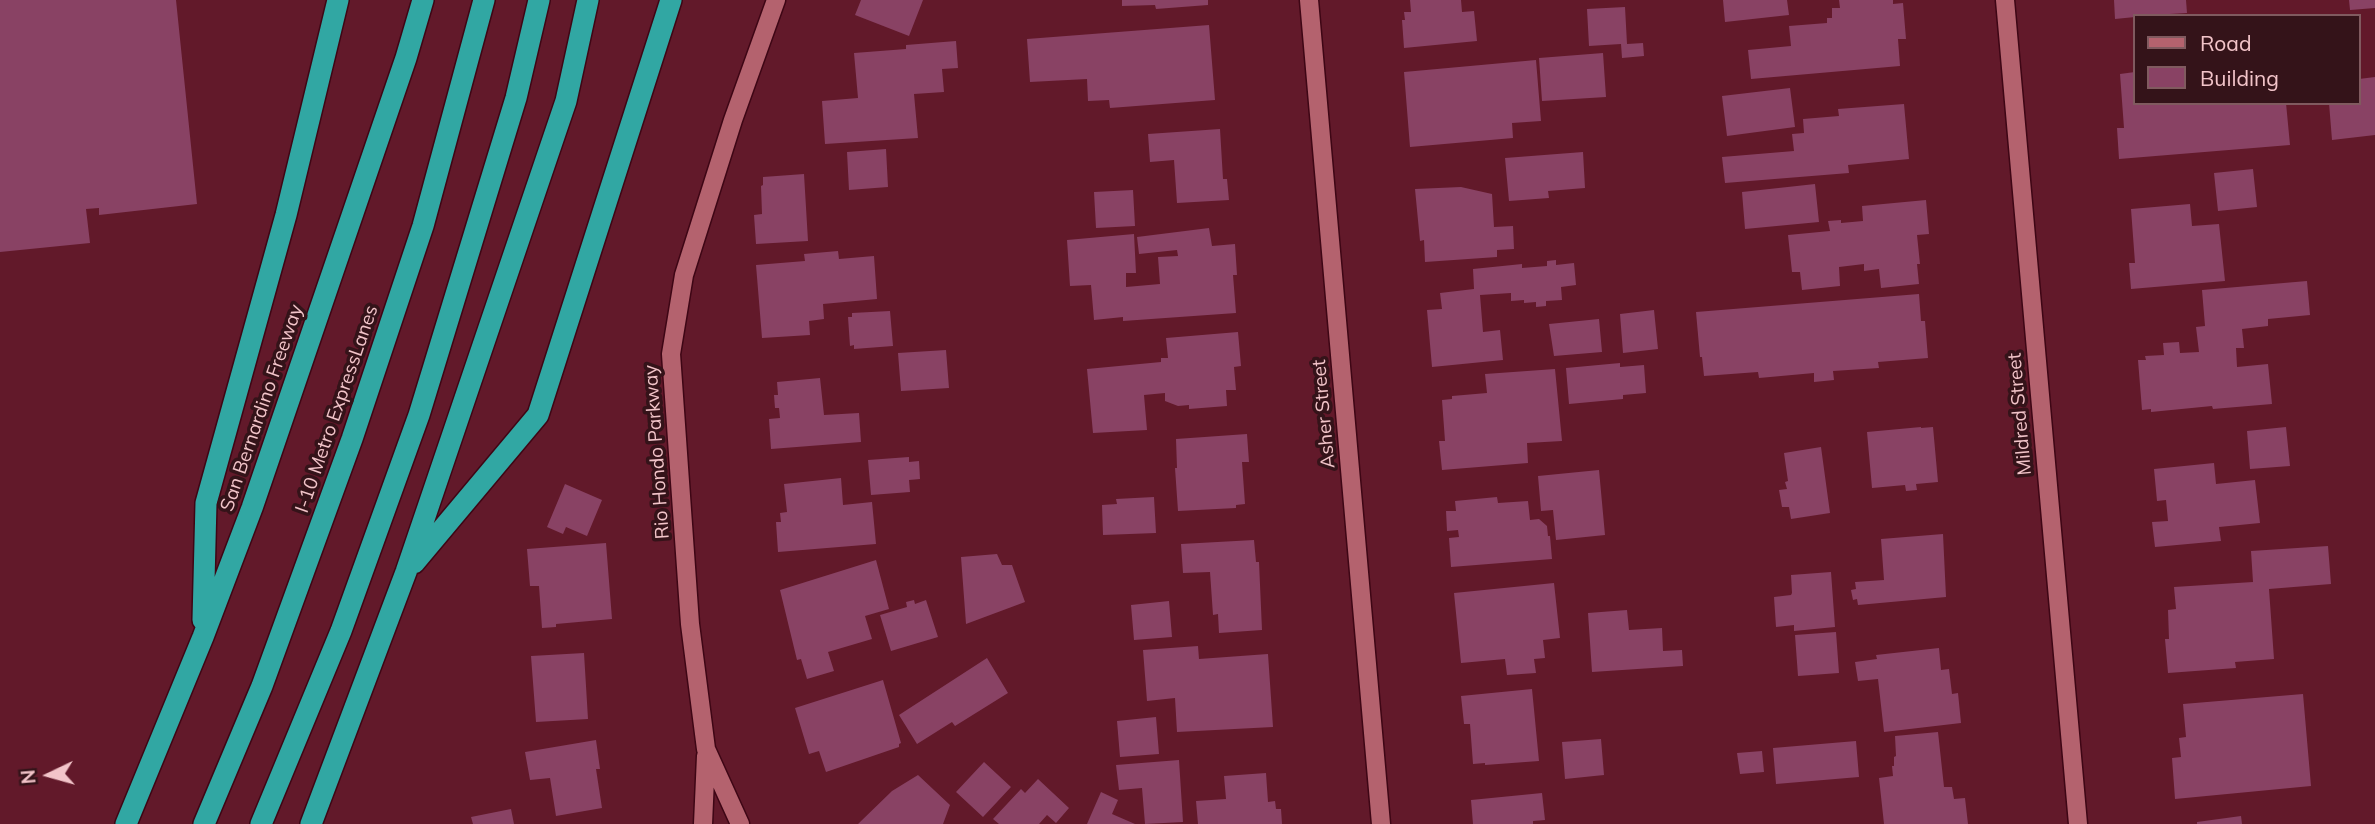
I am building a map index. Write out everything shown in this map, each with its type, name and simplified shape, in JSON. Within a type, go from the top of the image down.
[{"type":"highway","points":[[203,636],[206,503],[286,215],[338,0]]},
{"type":"highway","name":"San Bernardino Freeway","points":[[126,824],[252,508],[406,58],[423,0]]},
{"type":"highway","name":"I-10 Metro ExpressLanes","points":[[204,824],[262,686],[352,439],[423,226],[484,0]]},
{"type":"highway","points":[[261,824],[341,631],[419,415],[516,98],[539,0]]},
{"type":"highway","points":[[311,824],[406,572],[566,102],[588,0]]},
{"type":"highway","points":[[406,572],[538,415],[671,0]]},
{"type":"street","name":"Rio Hondo Parkway","points":[[740,824],[706,749],[690,624],[671,354],[684,275],[733,120],[776,0]]},
{"type":"street","name":"Asher Street","points":[[1309,0],[1381,824]]},
{"type":"street","name":"Mildred Street","points":[[2005,0],[2078,824]]},
{"type":"street","points":[[703,824],[706,749]]},
{"type":"building","points":[[0,0],[176,0],[197,204],[99,215],[99,208],[86,209],[90,243],[0,252]]},
{"type":"building","points":[[861,0],[923,0],[909,36],[855,15]]},
{"type":"building","points":[[1122,0],[1208,0],[1208,5],[1156,9],[1155,5],[1122,6]]},
{"type":"building","points":[[1410,0],[1461,0],[1462,12],[1474,11],[1477,41],[1404,48],[1402,20],[1405,20],[1404,12],[1411,12]]},
{"type":"building","points":[[1723,0],[1787,0],[1789,15],[1725,22]]},
{"type":"building","points":[[1839,0],[1893,0],[1893,4],[1903,3],[1906,39],[1898,39],[1900,66],[1751,79],[1748,50],[1791,46],[1789,26],[1827,23],[1827,18],[1832,18],[1832,8],[1840,8]]},
{"type":"building","points":[[2114,0],[2186,0],[2187,13],[2134,14],[2134,17],[2115,19]]},
{"type":"building","points":[[2349,0],[2375,0],[2375,8],[2350,10]]},
{"type":"building","points":[[1625,7],[1627,44],[1643,43],[1644,56],[1622,58],[1621,44],[1589,46],[1587,9]]},
{"type":"building","points":[[1209,25],[1215,100],[1110,108],[1109,100],[1088,101],[1087,79],[1030,82],[1027,39]]},
{"type":"building","points":[[956,41],[958,68],[942,69],[944,92],[914,94],[918,138],[825,144],[822,101],[858,98],[854,53],[906,49],[906,45]]},
{"type":"building","points":[[1603,53],[1606,97],[1542,101],[1539,58]]},
{"type":"building","points":[[1536,60],[1541,121],[1512,123],[1513,138],[1410,147],[1404,72]]},
{"type":"building","points":[[2134,72],[2134,105],[2286,105],[2290,145],[2119,159],[2117,128],[2124,128],[2120,74]]},
{"type":"building","points":[[2375,77],[2375,135],[2332,140],[2329,105],[2361,105],[2361,79]]},
{"type":"building","points":[[1790,88],[1795,127],[1727,136],[1722,96]]},
{"type":"building","points":[[1904,104],[1909,159],[1848,165],[1849,173],[1725,183],[1722,157],[1794,151],[1792,134],[1804,133],[1803,119],[1839,116],[1838,109]]},
{"type":"building","points":[[1220,129],[1223,179],[1227,179],[1229,200],[1177,203],[1174,160],[1150,162],[1148,134]]},
{"type":"building","points":[[886,149],[888,187],[849,190],[847,152]]},
{"type":"building","points":[[1583,152],[1585,188],[1548,191],[1549,198],[1509,201],[1505,158]]},
{"type":"building","points":[[2253,169],[2257,207],[2218,211],[2214,173]]},
{"type":"building","points":[[804,174],[808,241],[756,244],[754,215],[762,214],[763,177]]},
{"type":"building","points":[[1815,184],[1819,222],[1745,229],[1742,192]]},
{"type":"building","points":[[1461,187],[1492,194],[1494,227],[1513,226],[1514,249],[1497,250],[1497,257],[1425,262],[1424,240],[1420,241],[1415,189]]},
{"type":"building","points":[[1133,190],[1135,226],[1096,228],[1094,192]]},
{"type":"building","points":[[1926,200],[1929,234],[1917,235],[1919,284],[1881,288],[1879,269],[1864,271],[1864,264],[1839,267],[1840,286],[1802,290],[1800,272],[1792,272],[1788,235],[1830,231],[1828,221],[1863,221],[1862,206]]},
{"type":"building","points":[[2190,204],[2192,226],[2219,224],[2225,281],[2131,289],[2129,263],[2135,263],[2131,209]]},
{"type":"building","points":[[1209,228],[1212,246],[1235,244],[1237,275],[1233,275],[1236,313],[1123,321],[1123,317],[1094,320],[1091,285],[1070,286],[1067,240],[1134,234],[1136,273],[1126,273],[1126,287],[1160,284],[1158,257],[1178,256],[1177,250],[1139,254],[1137,237]]},
{"type":"building","points":[[838,251],[839,259],[874,256],[877,299],[823,304],[824,319],[809,321],[810,335],[762,338],[756,265],[805,261],[804,254]]},
{"type":"building","points":[[1556,260],[1556,265],[1574,263],[1576,285],[1561,287],[1562,300],[1546,301],[1546,306],[1536,307],[1536,302],[1511,301],[1511,293],[1480,295],[1483,332],[1500,330],[1503,360],[1432,367],[1427,310],[1442,309],[1440,293],[1474,289],[1473,269],[1522,264],[1522,268],[1547,266],[1547,261]]},
{"type":"building","points":[[2307,281],[2310,315],[2268,319],[2268,326],[2242,329],[2244,348],[2236,348],[2237,367],[2268,364],[2272,404],[2151,412],[2151,409],[2142,410],[2138,360],[2146,360],[2145,356],[2164,355],[2163,343],[2179,342],[2180,353],[2199,352],[2196,327],[2205,326],[2202,290]]},
{"type":"building","points":[[1919,294],[1921,321],[1925,321],[1928,358],[1878,362],[1879,368],[1833,371],[1834,380],[1814,382],[1814,373],[1759,378],[1758,372],[1704,376],[1696,312]]},
{"type":"building","points":[[1654,310],[1658,349],[1623,353],[1620,314]]},
{"type":"building","points":[[890,311],[893,346],[854,349],[854,345],[850,346],[848,317],[852,317],[852,313]]},
{"type":"building","points":[[1599,319],[1602,352],[1554,356],[1549,324]]},
{"type":"building","points":[[1238,332],[1241,366],[1234,367],[1236,390],[1226,390],[1227,406],[1189,409],[1189,405],[1178,406],[1165,401],[1165,393],[1144,395],[1147,430],[1093,433],[1087,369],[1161,362],[1161,358],[1168,358],[1166,338]]},
{"type":"building","points":[[946,350],[949,388],[901,391],[898,353]]},
{"type":"building","points":[[1620,363],[1620,367],[1644,365],[1646,393],[1623,395],[1623,399],[1569,404],[1566,368]]},
{"type":"building","points":[[1555,369],[1562,441],[1527,443],[1528,463],[1442,470],[1439,441],[1445,441],[1442,400],[1452,399],[1452,396],[1487,393],[1485,374]]},
{"type":"building","points":[[820,378],[824,415],[859,413],[861,442],[771,449],[769,419],[780,418],[779,408],[775,408],[777,382]]},
{"type":"building","points":[[1933,427],[1938,482],[1916,484],[1917,490],[1906,491],[1905,485],[1872,488],[1867,432]]},
{"type":"building","points":[[2286,427],[2290,466],[2250,469],[2247,431]]},
{"type":"building","points":[[1247,434],[1249,462],[1242,462],[1245,504],[1236,505],[1236,508],[1178,511],[1176,439]]},
{"type":"building","points":[[1821,447],[1830,513],[1791,519],[1789,507],[1782,507],[1779,490],[1787,489],[1784,453]]},
{"type":"building","points":[[909,457],[909,462],[919,461],[920,479],[909,480],[910,492],[871,495],[868,460]]},
{"type":"building","points":[[2214,463],[2216,484],[2255,480],[2260,523],[2219,527],[2221,541],[2155,547],[2152,522],[2168,521],[2166,500],[2157,501],[2154,469]]},
{"type":"building","points":[[1599,470],[1605,535],[1556,540],[1553,510],[1541,511],[1538,476]]},
{"type":"building","points":[[841,478],[843,505],[872,502],[876,544],[778,552],[776,522],[781,522],[780,513],[787,512],[784,484]]},
{"type":"building","points":[[565,484],[602,500],[587,536],[566,527],[563,534],[547,527]]},
{"type":"building","points":[[1154,497],[1156,533],[1103,535],[1102,505],[1117,504],[1116,499]]},
{"type":"building","points":[[1497,497],[1498,503],[1528,501],[1530,520],[1539,519],[1547,526],[1552,559],[1451,567],[1449,538],[1459,537],[1458,530],[1447,531],[1446,511],[1456,511],[1455,501]]},
{"type":"building","points":[[1943,534],[1946,597],[1858,605],[1857,599],[1853,600],[1851,590],[1856,589],[1855,582],[1884,580],[1881,539]]},
{"type":"building","points":[[1254,540],[1256,562],[1259,562],[1262,630],[1219,633],[1218,614],[1213,615],[1210,572],[1183,573],[1181,544]]},
{"type":"building","points":[[606,543],[612,619],[556,624],[556,627],[542,628],[539,586],[530,586],[527,549]]},
{"type":"building","points":[[2328,546],[2331,584],[2269,589],[2274,659],[2235,662],[2236,668],[2168,673],[2165,639],[2169,639],[2168,610],[2176,609],[2174,587],[2253,582],[2251,551]]},
{"type":"building","points":[[997,554],[1002,565],[1012,565],[1025,602],[966,624],[961,557]]},
{"type":"building","points":[[876,560],[889,609],[865,616],[872,639],[828,652],[834,671],[807,679],[801,659],[797,660],[780,590]]},
{"type":"building","points":[[1831,572],[1835,627],[1794,631],[1794,625],[1776,627],[1774,597],[1791,595],[1791,575]]},
{"type":"building","points":[[1554,583],[1560,638],[1543,640],[1545,658],[1534,659],[1536,673],[1507,675],[1505,659],[1461,663],[1454,593]]},
{"type":"building","points":[[914,600],[915,604],[926,600],[938,637],[891,651],[880,615],[907,607],[906,602]]},
{"type":"building","points":[[1169,601],[1172,637],[1134,640],[1131,605]]},
{"type":"building","points":[[1627,610],[1629,630],[1662,628],[1663,651],[1682,650],[1683,666],[1592,672],[1588,613]]},
{"type":"building","points":[[1836,632],[1839,673],[1798,676],[1795,635]]},
{"type":"building","points":[[1198,646],[1199,659],[1268,654],[1273,727],[1177,732],[1175,698],[1147,701],[1143,650]]},
{"type":"building","points":[[1939,648],[1941,670],[1949,669],[1952,694],[1958,693],[1961,723],[1884,732],[1878,679],[1858,681],[1855,662],[1877,659],[1876,655]]},
{"type":"building","points":[[584,653],[588,719],[536,722],[531,656]]},
{"type":"building","points":[[987,658],[1008,693],[955,726],[952,722],[917,744],[899,715]]},
{"type":"building","points":[[883,680],[901,743],[899,747],[826,772],[819,751],[809,754],[795,708]]},
{"type":"building","points":[[1532,689],[1539,761],[1473,764],[1470,724],[1464,724],[1461,696]]},
{"type":"building","points":[[2303,694],[2311,786],[2175,799],[2172,758],[2181,757],[2179,738],[2186,737],[2183,704]]},
{"type":"building","points":[[1156,717],[1159,754],[1120,757],[1117,721]]},
{"type":"building","points":[[1938,732],[1944,787],[1952,787],[1954,799],[1965,798],[1968,824],[1884,824],[1879,778],[1893,776],[1895,736]]},
{"type":"building","points":[[1601,739],[1604,775],[1565,779],[1562,742]]},
{"type":"building","points":[[596,740],[600,769],[596,769],[602,808],[556,816],[550,778],[530,780],[525,752]]},
{"type":"building","points":[[1856,741],[1859,777],[1776,784],[1773,748]]},
{"type":"building","points":[[1762,751],[1764,772],[1740,774],[1737,753]]},
{"type":"building","points":[[1179,760],[1183,822],[1145,824],[1142,788],[1119,790],[1116,765]]},
{"type":"building","points":[[984,762],[1011,787],[983,817],[956,792]]},
{"type":"building","points":[[1266,773],[1268,802],[1275,801],[1276,809],[1281,809],[1282,824],[1198,824],[1196,801],[1226,799],[1224,776]]},
{"type":"building","points":[[918,775],[950,805],[943,824],[858,824],[892,791]]},
{"type":"building","points":[[1038,779],[1069,808],[1056,823],[1047,815],[1039,824],[999,824],[993,819],[1021,789],[1025,793]]},
{"type":"building","points":[[1101,792],[1118,800],[1112,814],[1135,824],[1087,824]]},
{"type":"building","points":[[1542,793],[1545,820],[1533,821],[1533,824],[1473,824],[1471,800]]},
{"type":"building","points":[[511,809],[514,824],[473,824],[471,817]]},
{"type":"building","points":[[2241,816],[2242,824],[2197,824],[2197,822]]}]
